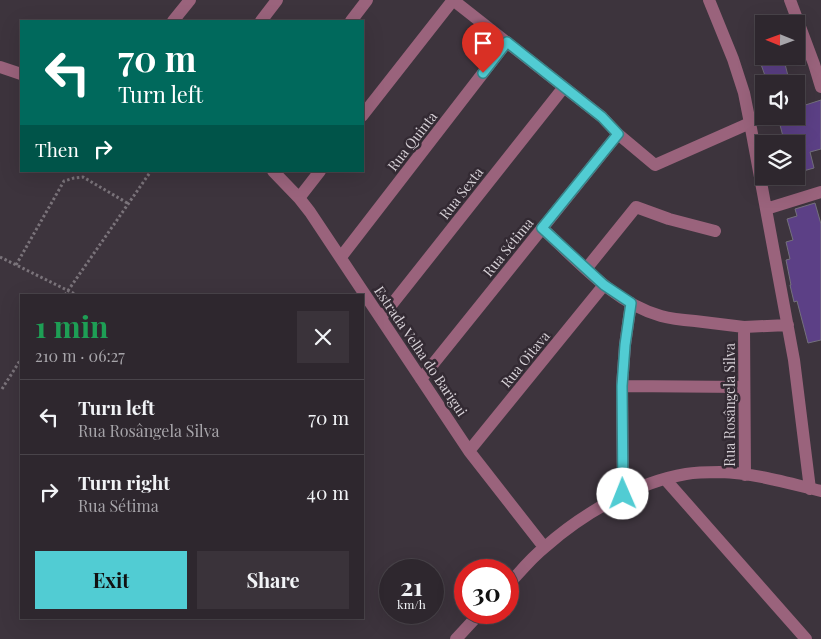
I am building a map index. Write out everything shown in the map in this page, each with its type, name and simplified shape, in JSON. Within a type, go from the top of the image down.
[{"type":"street","points":[[174,20],[190,0]]},
{"type":"street","points":[[262,20],[277,0]]},
{"type":"street","points":[[352,20],[367,0]]},
{"type":"street","points":[[364,113],[453,0],[602,117],[618,134],[655,165],[750,123]]},
{"type":"street","points":[[519,573],[544,547],[596,510],[623,494],[665,479],[686,474],[722,472],[815,490],[788,325],[744,93],[733,59],[709,0]]},
{"type":"street","points":[[790,0],[821,87]]},
{"type":"street","name":"Rua Quinta","points":[[340,257],[507,42]]},
{"type":"street","points":[[0,67],[20,74]]},
{"type":"street","name":"Rua Sexta","points":[[381,318],[564,87]]},
{"type":"street","name":"Rua Sétima","points":[[421,379],[618,134]]},
{"type":"street","name":"Estrada Velha do Barigui","points":[[274,172],[299,198],[470,451],[544,547]]},
{"type":"street","points":[[299,198],[319,172]]},
{"type":"street","points":[[766,208],[821,192]]},
{"type":"street","points":[[586,269],[636,207],[669,219],[715,231]]},
{"type":"street","name":"Rua Rosângela Silva","points":[[542,228],[604,285],[644,310],[678,320],[744,327],[745,475]]},
{"type":"street","name":"Rua Oitava","points":[[470,451],[604,285]]},
{"type":"street","points":[[623,494],[622,386],[631,303]]},
{"type":"street","points":[[744,327],[788,325]]},
{"type":"street","points":[[622,386],[744,388]]},
{"type":"street","points":[[665,479],[806,639]]},
{"type":"street","points":[[456,639],[470,624]]},
{"type":"path","points":[[66,294],[150,172]]},
{"type":"path","points":[[16,265],[64,181],[83,177],[129,204]]},
{"type":"path","points":[[0,257],[75,294]]},
{"type":"path","points":[[2,389],[20,361]]},
{"type":"building","points":[[761,65],[785,65],[788,75],[765,75]]},
{"type":"building","points":[[821,100],[821,149],[810,152],[814,168],[805,170],[805,135],[783,135],[780,125],[805,125],[805,105]]},
{"type":"building","points":[[815,203],[821,224],[821,340],[808,343],[797,301],[794,302],[790,285],[786,260],[790,259],[786,242],[793,240],[787,219],[797,216],[795,209]]},
{"type":"route","points":[[483,73],[507,42],[602,117],[618,134],[542,228],[604,285],[631,303],[622,386],[623,494]]}]
